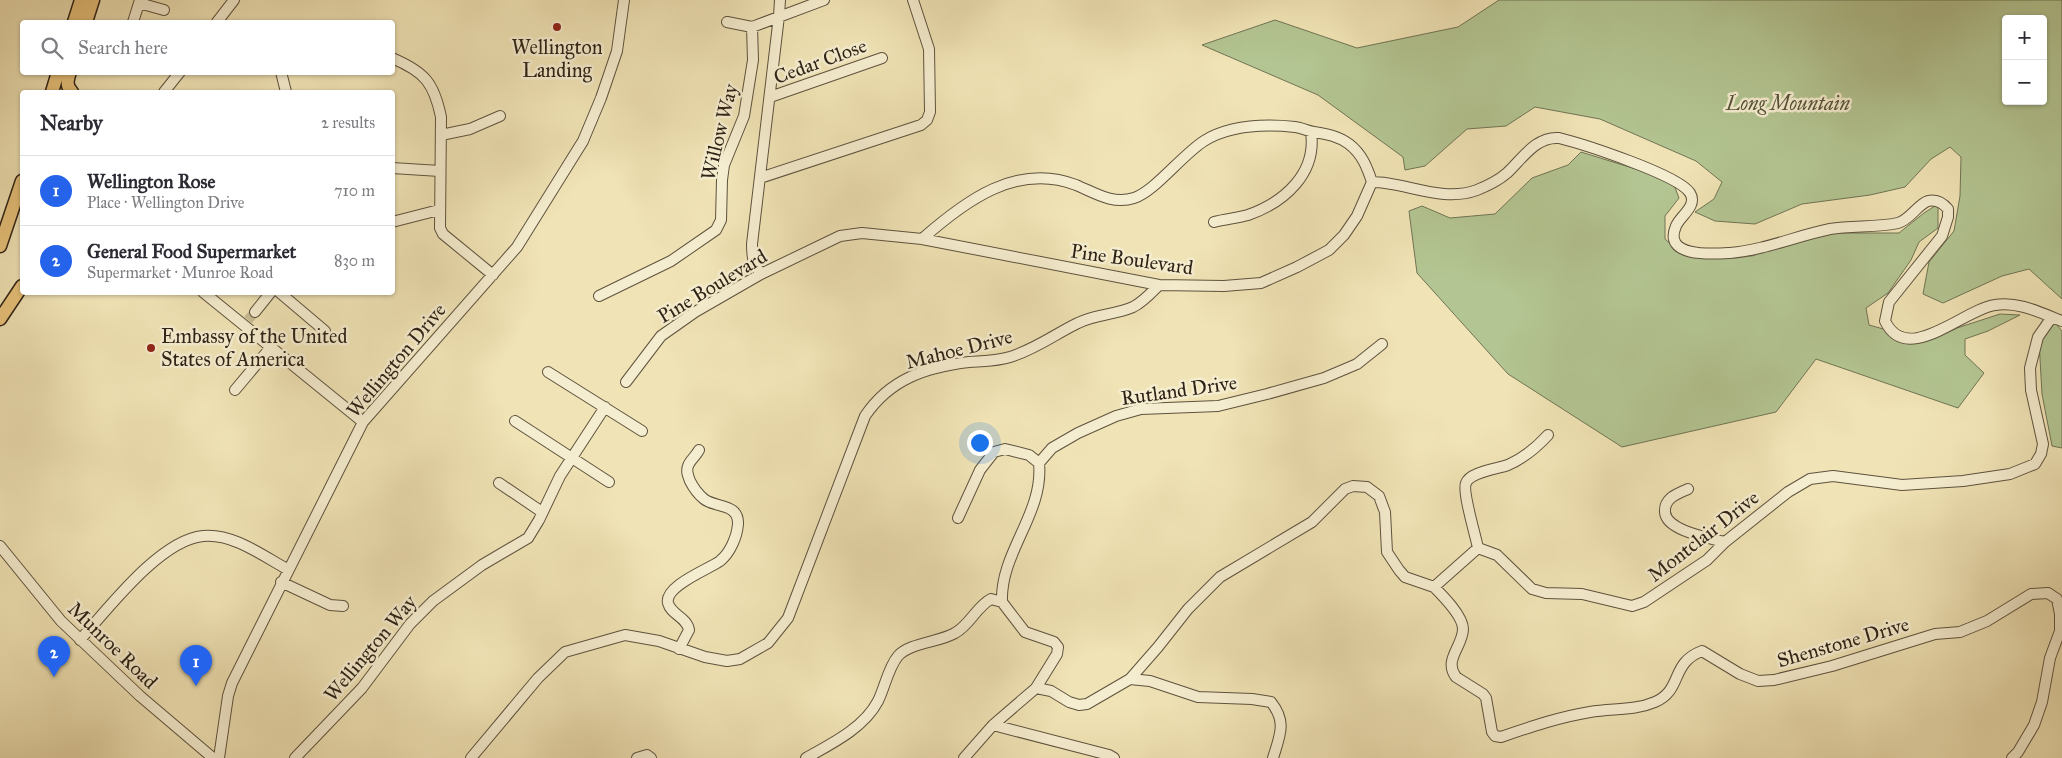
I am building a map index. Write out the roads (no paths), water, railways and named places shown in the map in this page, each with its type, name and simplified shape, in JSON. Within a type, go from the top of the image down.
[{"type":"main road","points":[[75,20],[81,0]]},
{"type":"main road","points":[[87,20],[93,0]]},
{"type":"main road","points":[[53,90],[57,75]]},
{"type":"main road","points":[[69,75],[67,82],[69,90]]},
{"type":"main road","points":[[0,246],[20,186]]},
{"type":"main road","points":[[0,319],[6,303],[20,288]]},
{"type":"street","points":[[219,20],[234,0]]},
{"type":"street","name":"Wellington Drive","points":[[220,758],[228,696],[232,684],[287,570],[363,422],[517,247],[583,141],[601,98],[617,51],[624,0]]},
{"type":"street","points":[[761,274],[755,266],[752,256],[780,0]]},
{"type":"street","points":[[727,22],[752,27],[824,0]]},
{"type":"street","points":[[760,178],[921,125],[927,120],[930,112],[929,50],[913,0]]},
{"type":"street","points":[[134,20],[139,2],[164,10]]},
{"type":"street","name":"Willow Way","points":[[599,296],[671,261],[716,230],[721,220],[724,165],[744,116],[753,60],[752,27]]},
{"type":"street","name":"Cedar Close","points":[[770,97],[882,58]]},
{"type":"street","points":[[395,59],[414,68],[425,77],[438,101],[441,117],[440,228],[443,234],[493,275]]},
{"type":"street","points":[[166,90],[178,75]]},
{"type":"street","points":[[283,75],[286,90]]},
{"type":"street","points":[[441,135],[470,129],[500,116]]},
{"type":"street","points":[[922,239],[947,217],[970,202],[1015,180],[1059,179],[1114,200],[1135,198],[1150,189],[1177,162],[1204,141],[1234,129],[1255,127],[1298,128],[1329,134],[1350,145],[1362,157],[1372,182],[1386,182],[1427,192],[1456,194],[1476,191],[1507,172],[1522,156],[1541,141],[1553,137],[1664,175],[1684,187],[1691,194],[1691,204],[1676,224],[1674,238],[1681,249],[1692,253],[1753,251],[1831,229],[1899,222],[1914,214],[1927,201],[1937,201],[1948,208],[1946,228],[1942,236],[1889,302],[1885,321],[1893,332],[1909,338],[1924,338],[1993,305],[2018,305],[2062,321]]},
{"type":"street","points":[[1214,222],[1248,215],[1290,192],[1306,167],[1312,150],[1312,132]]},
{"type":"street","points":[[395,168],[440,171]]},
{"type":"street","name":"Pine Boulevard","points":[[626,382],[661,336],[695,312],[761,274],[840,236],[850,234],[922,239],[1159,285],[1224,286],[1261,283],[1297,268],[1330,250],[1357,216],[1372,182]]},
{"type":"street","points":[[395,221],[440,210]]},
{"type":"street","name":"Mahoe Drive","points":[[471,758],[538,678],[566,652],[626,635],[659,641],[704,657],[727,661],[740,659],[768,644],[788,618],[865,416],[885,392],[901,381],[922,372],[956,364],[1009,358],[1046,342],[1078,322],[1097,315],[1113,313],[1133,307],[1159,285]]},
{"type":"street","points":[[208,295],[249,319],[271,347],[363,422]]},
{"type":"street","points":[[249,319],[269,295]]},
{"type":"street","points":[[283,295],[325,331]]},
{"type":"street","name":"Montclair Drive","points":[[1478,548],[1497,555],[1532,589],[1546,593],[1582,594],[1632,606],[1644,602],[1672,585],[1707,560],[1726,542],[1788,492],[1810,479],[1833,476],[1902,485],[2010,474],[2035,464],[2041,454],[2043,444],[2031,390],[2030,368],[2038,338],[2052,317]]},
{"type":"street","name":"Rutland Drive","points":[[1039,463],[1052,448],[1078,432],[1116,416],[1141,409],[1218,406],[1267,394],[1324,378],[1356,364],[1382,344]]},
{"type":"street","points":[[235,390],[271,347]]},
{"type":"street","points":[[548,372],[642,431]]},
{"type":"street","name":"Wellington Way","points":[[295,758],[362,688],[421,612],[482,565],[528,538],[560,476],[605,407]]},
{"type":"street","points":[[515,421],[609,482]]},
{"type":"street","points":[[1036,688],[1051,691],[1069,702],[1079,705],[1087,704],[1130,679],[1188,610],[1220,577],[1312,522],[1345,489],[1353,486],[1367,487],[1379,496],[1385,512],[1387,552],[1398,570],[1405,577],[1434,587],[1478,548],[1467,497],[1466,482],[1470,476],[1507,465],[1522,458],[1533,451],[1548,435]]},
{"type":"street","points":[[679,649],[689,630],[687,622],[671,608],[668,602],[669,596],[688,579],[720,561],[735,539],[738,522],[735,513],[729,508],[704,499],[694,488],[687,472],[688,466],[699,450]]},
{"type":"street","points":[[958,518],[980,470],[994,452],[1005,450],[1030,455],[1039,463],[1041,477],[1038,494],[1005,572],[1002,602],[1021,630],[1054,642],[1058,647],[1057,654],[1036,688],[994,725],[964,758]]},
{"type":"street","points":[[498,483],[542,512]]},
{"type":"street","points":[[1688,489],[1668,500],[1664,506],[1665,516],[1668,521],[1680,529],[1726,542]]},
{"type":"street","points":[[80,640],[134,580],[164,554],[186,540],[204,536],[233,541],[248,547],[287,570]]},
{"type":"street","name":"Munroe Road","points":[[0,546],[61,621],[80,640],[140,696],[213,758]]},
{"type":"street","points":[[281,582],[330,605],[343,606]]},
{"type":"street","name":"Shenstone Drive","points":[[1434,587],[1447,600],[1462,624],[1462,635],[1452,658],[1453,673],[1486,698],[1492,732],[1495,736],[1501,737],[1561,717],[1596,711],[1628,709],[1656,701],[1672,689],[1678,671],[1690,655],[1702,651],[1740,674],[1758,681],[1774,680],[1832,666],[1935,634],[1960,632],[1987,621],[2031,594],[2048,593],[2057,599],[2060,614],[2060,631],[2050,658],[2042,702],[2034,725],[2018,752],[2012,758]]},
{"type":"street","points":[[806,758],[842,737],[867,716],[877,702],[899,655],[956,633],[968,622],[983,603],[991,599],[1002,602]]},
{"type":"street","points":[[1130,679],[1150,681],[1198,697],[1252,699],[1271,702],[1280,713],[1280,734],[1273,758]]},
{"type":"street","points":[[994,725],[1114,758]]},
{"type":"street","points":[[637,758],[647,755],[651,758]]},
{"type":"tunnel","points":[[248,320],[255,312]]},
{"type":"place","name":"Wellington Landing","points":[[557,27]]},
{"type":"place","name":"Embassy of the United States of America","points":[[151,348]]},
{"type":"place","name":"General Food Supermarket","points":[[54,677]]},
{"type":"place","name":"Wellington Rose","points":[[196,686]]},
{"type":"park label","name":"Long Mountain","points":[[1788,103]]}]
